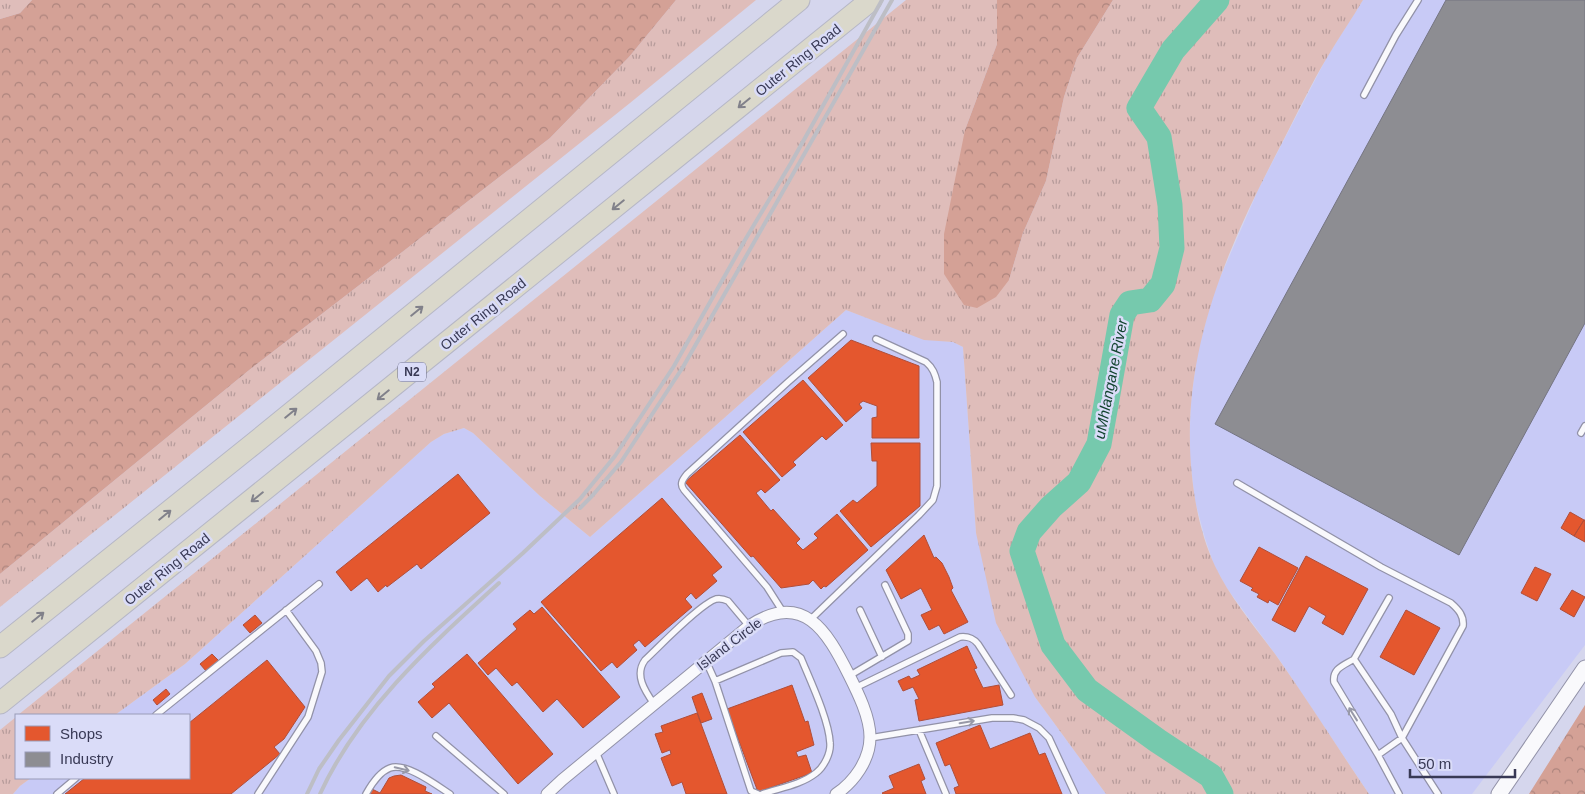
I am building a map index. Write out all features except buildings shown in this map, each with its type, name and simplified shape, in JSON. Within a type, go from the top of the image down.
[{"type":"highway","points":[[0,647],[283,420],[799,0]]},
{"type":"highway","name":"Outer Ring Road","points":[[0,703],[871,0]]},
{"type":"street","points":[[783,612],[800,615],[810,620],[825,633],[855,688],[868,724],[870,738],[867,753],[860,769],[844,789],[836,794]]},
{"type":"street","name":"Island Circle","points":[[547,794],[749,626],[769,614],[783,612]]},
{"type":"street","points":[[1499,794],[1585,668]]},
{"type":"lane","points":[[1364,95],[1396,35],[1418,0]]},
{"type":"lane","points":[[783,612],[767,587],[684,490],[681,486],[682,481],[687,474],[730,434],[843,334]]},
{"type":"lane","points":[[810,620],[919,515],[933,500],[935,494],[938,475],[937,382],[935,373],[932,366],[926,362],[876,339]]},
{"type":"lane","points":[[1581,432],[1585,426]]},
{"type":"lane","points":[[1237,483],[1381,567],[1451,603],[1459,611],[1464,621],[1463,626],[1402,738],[1378,755]]},
{"type":"lane","points":[[157,714],[319,584]]},
{"type":"lane","points":[[849,676],[909,640],[885,585]]},
{"type":"lane","points":[[1389,598],[1354,659],[1336,670],[1334,682],[1399,794]]},
{"type":"lane","points":[[654,704],[642,683],[641,666],[645,660],[704,606],[716,599],[724,599],[728,601],[749,626]]},
{"type":"lane","points":[[258,794],[308,717],[322,672],[321,663],[316,651],[286,610]]},
{"type":"lane","points":[[860,610],[882,657]]},
{"type":"lane","points":[[855,688],[965,636],[973,639],[978,644],[1011,695]]},
{"type":"lane","points":[[715,681],[781,653],[793,652],[801,658],[827,726],[830,752],[824,765],[817,773],[805,780],[762,794]]},
{"type":"lane","points":[[1354,659],[1391,714],[1402,738],[1435,793]]},
{"type":"lane","points":[[706,661],[715,681],[751,791],[758,794]]},
{"type":"lane","points":[[870,738],[992,718],[1024,720],[1039,728],[1049,738],[1075,794]]},
{"type":"lane","points":[[919,730],[946,794]]},
{"type":"lane","points":[[436,736],[504,794]]},
{"type":"lane","points":[[596,752],[614,794]]},
{"type":"lane","points":[[366,794],[384,771],[394,767],[410,770],[450,794]]},
{"type":"lane","points":[[57,794],[75,779]]},
{"type":"shaded area","points":[[1363,0],[1585,0],[1585,645],[1472,794],[1369,794],[1281,662],[1226,587],[1214,565],[1195,501],[1189,449],[1191,402],[1197,354],[1213,294],[1259,188],[1327,57]]},
{"type":"shaded area","points":[[846,310],[924,339],[953,342],[963,347],[976,533],[1035,697],[1106,794],[13,794],[30,779],[190,779],[190,714],[116,714],[185,664],[431,442],[444,434],[464,428],[473,433],[540,496],[590,537]]},
{"type":"green space","points":[[0,0],[32,0],[20,13],[0,19]]},
{"type":"green space","points":[[32,0],[676,0],[629,57],[550,138],[248,371],[0,574],[0,19],[20,13]]},
{"type":"green space","points":[[676,0],[756,0],[0,607],[0,574],[248,371],[550,138],[629,57]]},
{"type":"green space","points":[[906,0],[997,0],[997,44],[965,130],[1009,280],[1023,233],[1046,181],[1064,97],[1077,58],[1113,0],[1363,0],[1310,88],[1262,182],[1226,262],[1200,345],[1193,387],[1190,431],[1192,476],[1197,510],[1206,544],[1221,579],[1272,649],[1369,794],[1106,794],[1035,697],[996,623],[976,533],[963,347],[953,342],[924,340],[846,310],[590,537],[540,496],[473,433],[464,428],[444,434],[431,442],[185,664],[116,714],[19,714]]},
{"type":"green space","points":[[997,0],[1113,0],[1077,58],[1064,97],[1046,181],[1023,233],[1009,280],[996,297],[977,308],[964,305],[944,274],[944,234],[965,130],[997,44]]},
{"type":"green space","points":[[1585,705],[1585,794],[1529,794]]},
{"type":"green space","points":[[15,718],[15,779],[30,779],[13,794],[0,794],[0,730]]},
{"type":"waterway","name":"uMhlangane River","points":[[1217,0],[1173,50],[1139,108],[1159,137],[1170,205],[1172,248],[1163,284],[1150,300],[1130,303],[1122,315],[1099,444],[1079,482],[1051,507],[1029,532],[1022,551],[1053,645],[1087,690],[1211,776],[1221,794]]},
{"type":"railway","points":[[307,794],[319,769],[339,740],[389,676],[424,641],[523,553],[580,499],[615,456],[674,366],[882,0]]},
{"type":"railway","points":[[580,508],[621,462],[683,367],[892,0]]},
{"type":"railway","points":[[320,794],[336,763],[376,706],[423,655],[499,583]]}]
